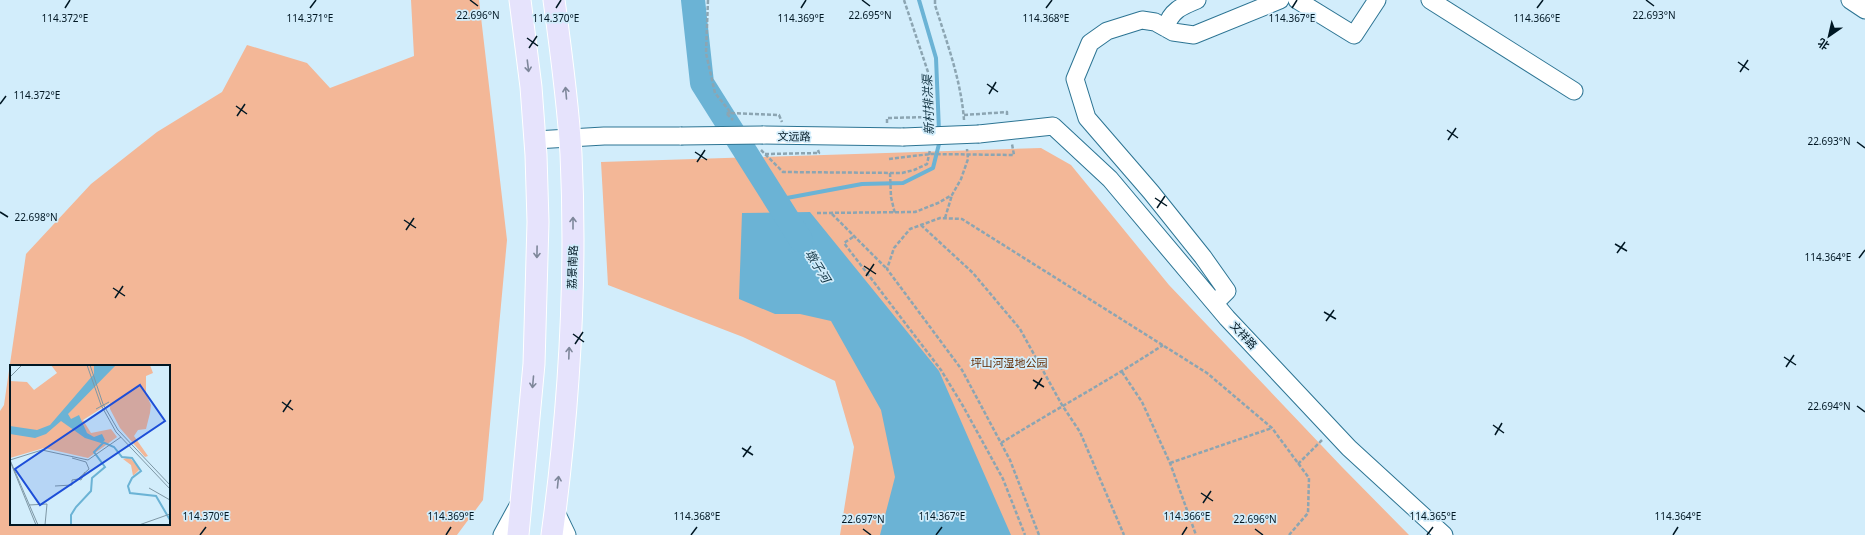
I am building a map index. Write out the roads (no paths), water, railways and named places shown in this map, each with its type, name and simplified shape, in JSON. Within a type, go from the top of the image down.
[{"type":"main road","points":[[518,535],[535,357],[538,222],[535,140],[520,0]]},
{"type":"main road","name":"荔景南路","points":[[552,535],[569,359],[573,222],[565,84],[554,0]]},
{"type":"street","points":[[1166,28],[1169,18],[1178,8],[1197,0]]},
{"type":"street","points":[[1215,303],[1227,291],[1203,257],[1151,192],[1087,118],[1075,79],[1090,43],[1107,31],[1142,20],[1155,22],[1173,32],[1194,35],[1280,0]]},
{"type":"street","points":[[1297,0],[1354,35],[1377,0]]},
{"type":"street","points":[[1430,0],[1574,91]]},
{"type":"street","points":[[1850,0],[1865,10]]},
{"type":"street","name":"文远路","points":[[535,140],[569,137],[763,135],[903,137],[979,134],[1053,126]]},
{"type":"street","name":"文祥路","points":[[1053,126],[1110,179],[1215,303],[1349,448],[1444,535]]},
{"type":"street","points":[[502,535],[522,497]]},
{"type":"street","points":[[555,510],[567,535]]},
{"type":"water","points":[[810,212],[939,371],[1011,535],[880,535],[895,477],[881,410],[831,321],[800,314],[775,314],[739,299],[742,213]]},
{"type":"waterway","name":"墩子河","points":[[693,0],[702,83],[801,240]]},
{"type":"waterway","name":"新村排洪渠","points":[[919,0],[936,58],[939,131]]},
{"type":"waterway","name":"新村排洪渠","points":[[776,200],[862,184],[903,183],[933,168],[940,140]]},
{"type":"park label","name":"坪山河湿地公园","points":[[1009,362]]}]
